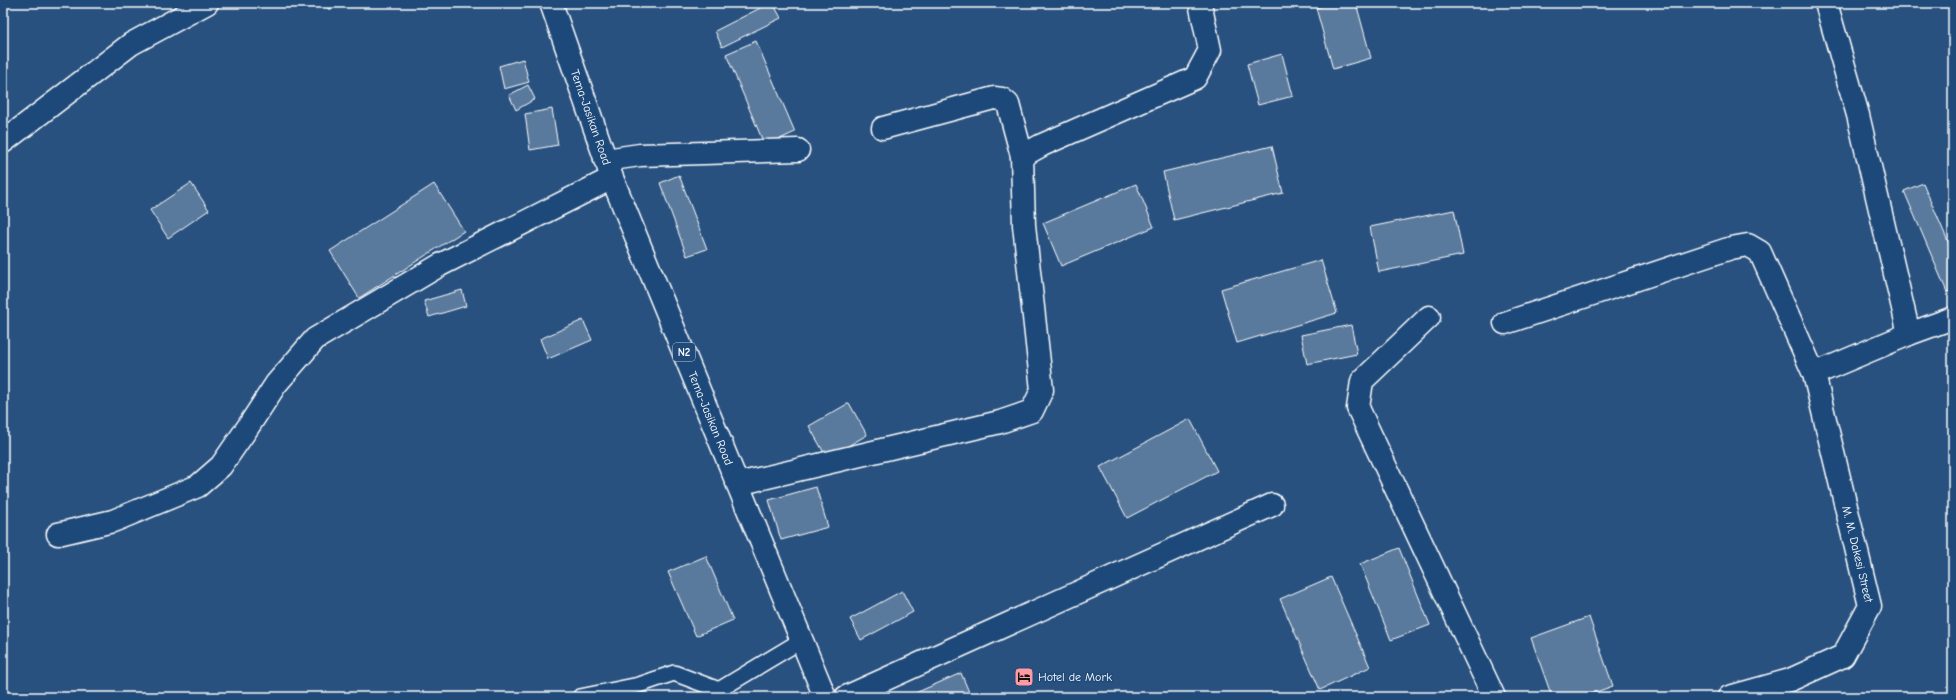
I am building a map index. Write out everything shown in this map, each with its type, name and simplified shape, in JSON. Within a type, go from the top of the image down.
[{"type":"main road","points":[[3,142],[131,44],[207,3]]},
{"type":"main road","name":"Tema-Jasikan Road","points":[[551,3],[609,169],[825,697]]},
{"type":"main road","points":[[1022,156],[1056,139],[1195,78],[1210,50],[1200,3]]},
{"type":"main road","points":[[1826,3],[1858,115],[1909,334]]},
{"type":"main road","points":[[738,484],[1000,422],[1032,411],[1042,390],[1024,225],[1022,156],[1008,104],[1002,100],[994,98],[884,128]]},
{"type":"main road","points":[[58,534],[113,521],[198,486],[221,466],[276,384],[315,339],[440,265],[609,169],[640,155],[798,150]]},
{"type":"main road","name":"M. M. Dakesi Street","points":[[1505,323],[1731,248],[1748,245],[1760,252],[1814,374],[1870,606],[1843,656],[1790,680],[1729,697]]},
{"type":"main road","points":[[1429,317],[1362,381],[1358,408],[1494,697]]},
{"type":"main road","points":[[1814,374],[1909,334],[1953,318]]},
{"type":"main road","points":[[846,697],[1272,505]]},
{"type":"lane","points":[[580,697],[639,685],[674,673],[717,694],[802,640]]},
{"type":"building","points":[[321,3],[335,3],[330,10]]},
{"type":"building","points":[[770,3],[773,3],[781,18],[722,47],[715,31]]},
{"type":"building","points":[[1332,3],[1356,3],[1371,58],[1333,69],[1316,8]]},
{"type":"building","points":[[756,41],[795,132],[765,146],[726,54]]},
{"type":"building","points":[[1282,54],[1293,96],[1258,105],[1247,64]]},
{"type":"building","points":[[523,59],[529,82],[504,89],[499,66]]},
{"type":"building","points":[[528,85],[535,99],[516,110],[509,95]]},
{"type":"building","points":[[552,109],[558,145],[530,150],[525,114]]},
{"type":"building","points":[[1272,146],[1283,193],[1174,220],[1163,172]]},
{"type":"building","points":[[679,175],[707,249],[687,256],[660,183]]},
{"type":"building","points":[[191,183],[209,210],[168,238],[150,210]]},
{"type":"building","points":[[1923,183],[1953,253],[1953,290],[1947,292],[1904,191]]},
{"type":"building","points":[[434,184],[464,231],[359,298],[330,251]]},
{"type":"building","points":[[1136,184],[1154,227],[1061,266],[1043,223]]},
{"type":"building","points":[[1953,200],[1953,209],[1949,201]]},
{"type":"building","points":[[1454,210],[1463,255],[1379,272],[1370,227]]},
{"type":"building","points":[[1321,260],[1337,313],[1237,343],[1221,289]]},
{"type":"building","points":[[462,290],[466,306],[429,317],[424,301]]},
{"type":"building","points":[[583,320],[592,340],[548,359],[540,339]]},
{"type":"building","points":[[1351,325],[1357,354],[1307,364],[1301,335]]},
{"type":"building","points":[[849,403],[867,435],[827,458],[809,426]]},
{"type":"building","points":[[1190,419],[1217,471],[1127,518],[1100,467]]},
{"type":"building","points":[[816,487],[828,527],[781,540],[769,500]]},
{"type":"building","points":[[1399,548],[1430,625],[1391,640],[1360,564]]},
{"type":"building","points":[[706,556],[733,620],[696,636],[668,572]]},
{"type":"building","points":[[1331,577],[1370,667],[1320,690],[1280,599]]},
{"type":"building","points":[[902,591],[913,612],[861,640],[850,619]]},
{"type":"building","points":[[1589,617],[1613,686],[1582,697],[1552,697],[1531,638]]},
{"type":"building","points":[[961,673],[971,697],[912,697],[911,695]]},
{"type":"place","name":"Hotel de Mork","points":[[1024,677]]}]
